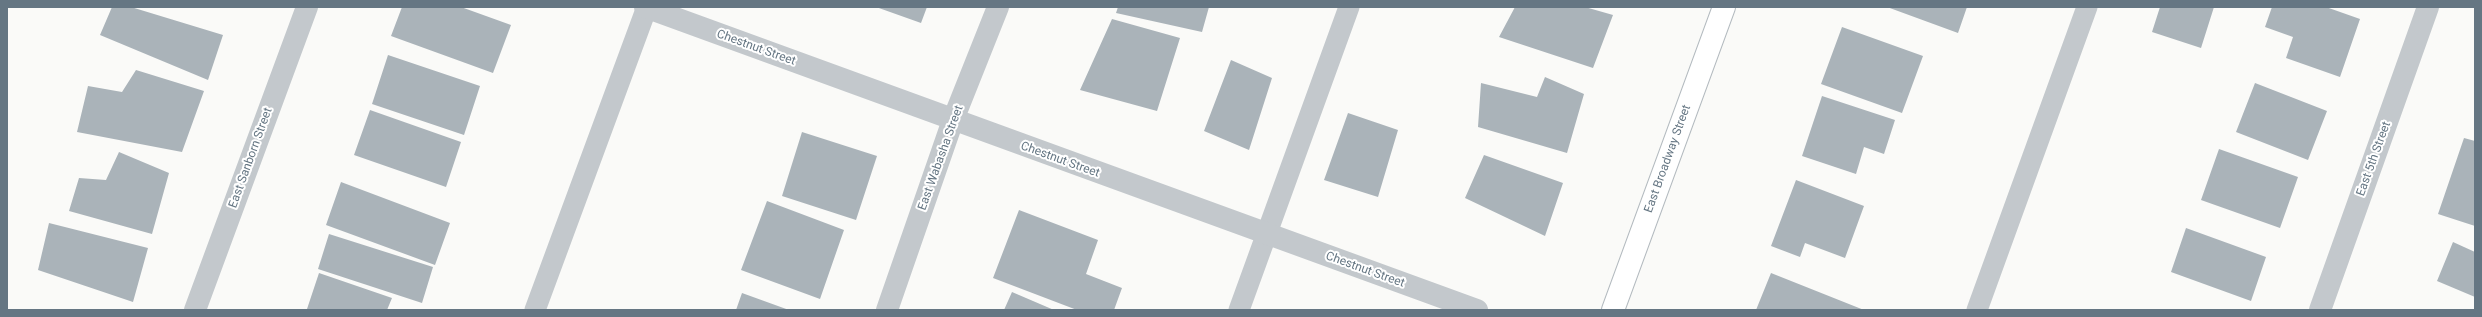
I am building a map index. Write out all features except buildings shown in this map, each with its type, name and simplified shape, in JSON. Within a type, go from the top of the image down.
[{"type":"main road","name":"East Broadway Street","points":[[1613,310],[1724,7]]},
{"type":"street","name":"East Sanborn Street","points":[[196,310],[307,7]]},
{"type":"street","name":"Chestnut Street","points":[[646,7],[1477,310]]},
{"type":"street","name":"East Wabasha Street","points":[[887,310],[953,120],[998,7]]},
{"type":"street","name":"East 5th Street","points":[[2320,310],[2428,7]]},
{"type":"lane","points":[[535,310],[646,7]]},
{"type":"lane","points":[[1238,310],[1349,7]]},
{"type":"lane","points":[[1976,310],[2087,7]]}]
